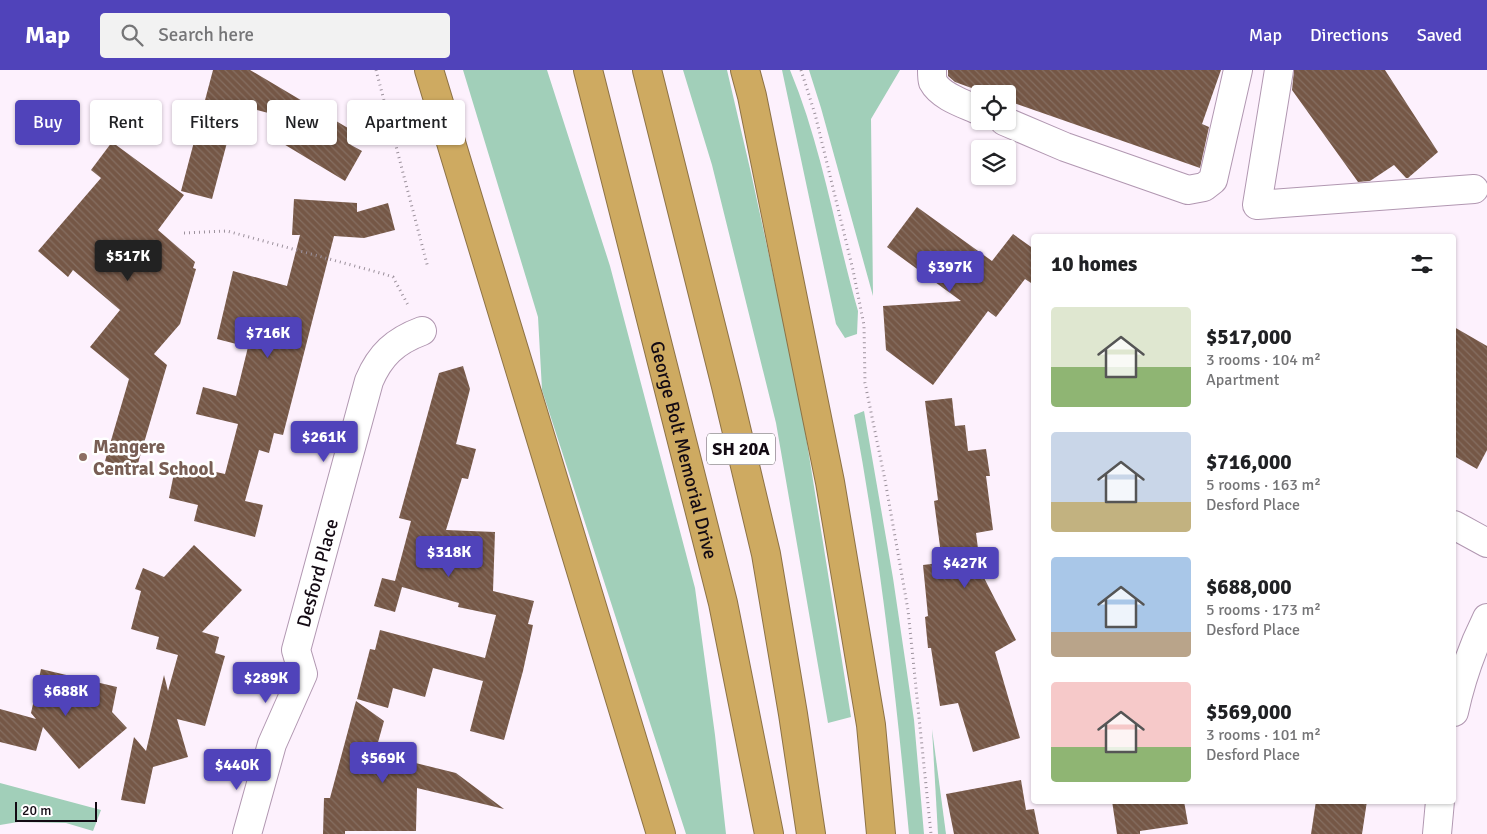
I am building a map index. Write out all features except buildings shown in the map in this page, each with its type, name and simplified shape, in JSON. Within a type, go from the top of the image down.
[{"type":"highway","points":[[429,70],[661,834]]},
{"type":"highway","name":"George Bolt Memorial Drive","points":[[588,70],[723,603],[768,834]]},
{"type":"highway","name":"SH 20A","points":[[647,70],[766,554],[811,834]]},
{"type":"highway","points":[[745,70],[754,106],[830,482],[870,725],[881,834]]},
{"type":"street","points":[[932,70],[933,82],[942,92],[971,107]]},
{"type":"street","points":[[1016,126],[1065,148],[1188,190],[1204,187],[1213,180],[1238,70]]},
{"type":"street","points":[[1279,70],[1257,205],[1474,189]]},
{"type":"street","name":"Desford Place","points":[[247,834],[272,744],[303,674],[296,650],[368,381],[382,357],[392,347],[407,336],[422,331]]},
{"type":"street","points":[[1456,526],[1487,543]]},
{"type":"street","points":[[1456,702],[1477,638],[1487,618]]},
{"type":"street","points":[[1437,834],[1440,804]]},
{"type":"path","points":[[376,70],[428,268]]},
{"type":"path","points":[[801,70],[815,114],[854,270],[864,325],[865,383],[885,480],[908,610],[931,834]]},
{"type":"path","points":[[184,233],[228,231],[393,277],[422,331]]},
{"type":"green space","points":[[463,70],[547,70],[610,266],[695,588],[726,834],[686,834],[542,390],[538,317]]},
{"type":"green space","points":[[683,70],[727,70],[751,173],[799,393],[851,717],[828,723],[776,423],[712,165]]},
{"type":"green space","points":[[782,70],[790,70],[811,129],[858,311],[857,334],[845,338],[836,324]]},
{"type":"green space","points":[[809,70],[900,70],[871,119],[873,296],[821,108]]},
{"type":"green space","points":[[864,411],[893,578],[914,720],[924,834],[909,834],[886,624],[872,519],[854,415]]},
{"type":"green space","points":[[932,729],[946,834],[938,834]]},
{"type":"green space","points":[[0,783],[101,810],[93,831],[66,823],[18,822],[0,825]]},
{"type":"place","name":"Mangere Central School","points":[[83,457]]}]
